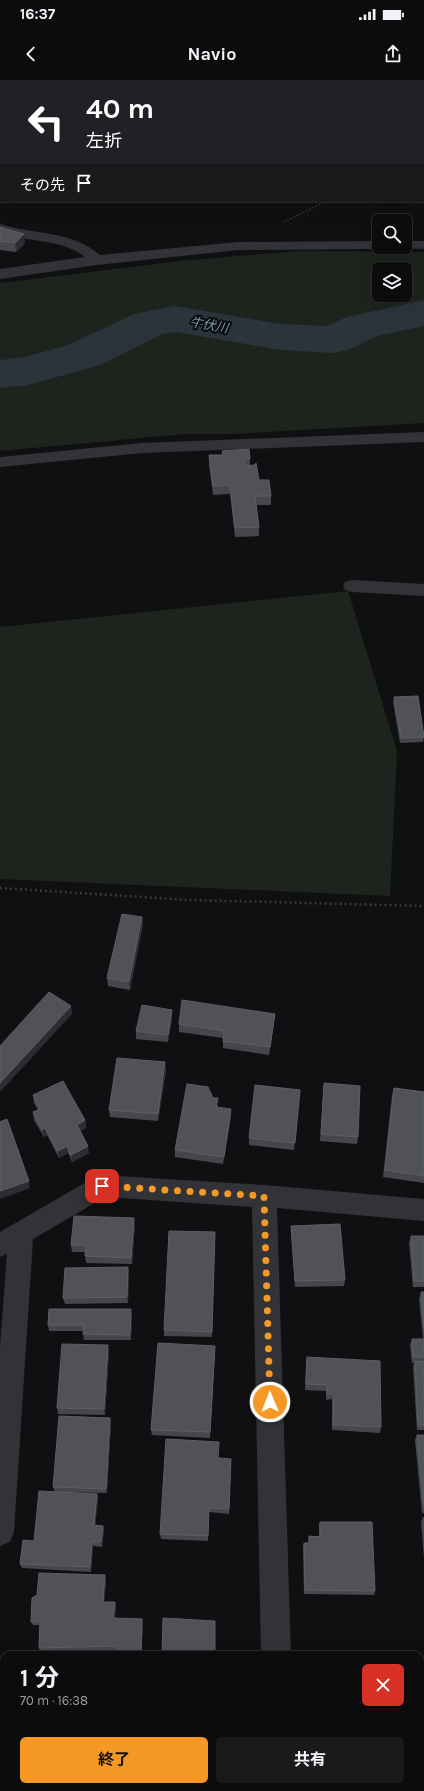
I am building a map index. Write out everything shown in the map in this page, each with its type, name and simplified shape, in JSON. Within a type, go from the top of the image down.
[{"type":"street","points":[[0,228],[10,232],[73,243],[89,252],[97,260]]},
{"type":"street","points":[[0,274],[97,260],[238,246],[372,245]]},
{"type":"street","points":[[412,245],[424,245]]},
{"type":"street","points":[[0,462],[142,448],[424,437]]},
{"type":"street","points":[[352,586],[424,590]]},
{"type":"street","points":[[0,1532],[11,1239],[102,1186],[264,1196],[424,1210]]},
{"type":"street","points":[[264,1196],[276,1651]]},
{"type":"path","points":[[0,888],[189,900],[424,906]]},
{"type":"shaded area","points":[[299,251],[372,252],[372,254],[412,254],[412,252],[424,252],[424,423],[230,434],[184,434],[0,451],[0,283],[180,261]]},
{"type":"shaded area","points":[[348,591],[397,751],[390,896],[0,879],[0,627]]},
{"type":"building","points":[[0,227],[24,234],[15,243],[0,241]]},
{"type":"building","points":[[249,449],[250,459],[244,460],[245,466],[254,465],[256,463],[259,480],[269,480],[271,496],[255,496],[259,527],[235,528],[230,485],[213,486],[209,455],[223,455],[222,451]]},
{"type":"building","points":[[418,696],[424,737],[401,738],[394,697]]},
{"type":"building","points":[[122,914],[142,917],[129,982],[107,978]]},
{"type":"building","points":[[49,992],[71,1006],[0,1083],[0,1046]]},
{"type":"building","points":[[182,1000],[275,1014],[270,1047],[223,1041],[224,1031],[179,1024]]},
{"type":"building","points":[[142,1005],[172,1010],[168,1035],[136,1031]]},
{"type":"building","points":[[117,1058],[165,1062],[158,1114],[109,1110]]},
{"type":"building","points":[[63,1081],[85,1120],[77,1125],[88,1146],[71,1155],[67,1146],[58,1151],[45,1128],[42,1130],[33,1112],[40,1109],[33,1095]]},
{"type":"building","points":[[324,1083],[360,1086],[358,1137],[321,1134]]},
{"type":"building","points":[[187,1084],[208,1087],[213,1098],[218,1098],[216,1107],[231,1109],[224,1157],[175,1150]]},
{"type":"building","points":[[255,1085],[300,1090],[295,1143],[249,1138]]},
{"type":"building","points":[[394,1088],[424,1092],[424,1176],[385,1170]]},
{"type":"building","points":[[7,1119],[29,1181],[0,1191],[0,1122]]},
{"type":"building","points":[[74,1216],[134,1218],[131,1258],[85,1256],[86,1245],[71,1245]]},
{"type":"building","points":[[340,1224],[345,1280],[295,1281],[291,1226]]},
{"type":"building","points":[[169,1231],[215,1232],[212,1332],[164,1330]]},
{"type":"building","points":[[411,1236],[424,1236],[424,1281],[414,1281]]},
{"type":"building","points":[[128,1267],[127,1297],[63,1298],[65,1268]]},
{"type":"building","points":[[421,1292],[424,1292],[424,1328]]},
{"type":"building","points":[[49,1309],[131,1309],[130,1335],[83,1334],[84,1325],[48,1325]]},
{"type":"building","points":[[412,1339],[424,1339],[424,1357],[413,1357]]},
{"type":"building","points":[[158,1343],[215,1346],[210,1432],[151,1430]]},
{"type":"building","points":[[62,1344],[108,1345],[104,1409],[57,1408]]},
{"type":"building","points":[[307,1357],[380,1361],[381,1427],[333,1425],[334,1394],[327,1394],[327,1385],[306,1384]]},
{"type":"building","points":[[415,1361],[424,1362],[424,1425],[418,1425]]},
{"type":"building","points":[[59,1416],[110,1418],[106,1489],[53,1487]]},
{"type":"building","points":[[417,1435],[424,1435],[424,1508]]},
{"type":"building","points":[[166,1439],[219,1442],[218,1458],[231,1459],[229,1509],[209,1508],[208,1536],[160,1534]]},
{"type":"building","points":[[39,1491],[97,1494],[94,1525],[103,1526],[101,1542],[92,1542],[90,1567],[20,1564],[23,1540],[34,1541]]},
{"type":"building","points":[[320,1522],[372,1522],[375,1591],[305,1590],[304,1543],[309,1543],[309,1536],[320,1537]]},
{"type":"building","points":[[39,1573],[105,1575],[103,1602],[115,1602],[113,1618],[142,1619],[141,1651],[118,1651],[116,1646],[39,1648],[40,1621],[31,1622],[32,1598],[37,1595]]},
{"type":"building","points":[[163,1618],[215,1621],[215,1651],[162,1651]]},
{"type":"waterway","name":"牛伏川","points":[[0,374],[28,371],[84,355],[150,323],[175,319],[281,337],[332,340],[363,326],[424,313]]},
{"type":"route","points":[[102,1186],[264,1196],[270,1402]]}]
